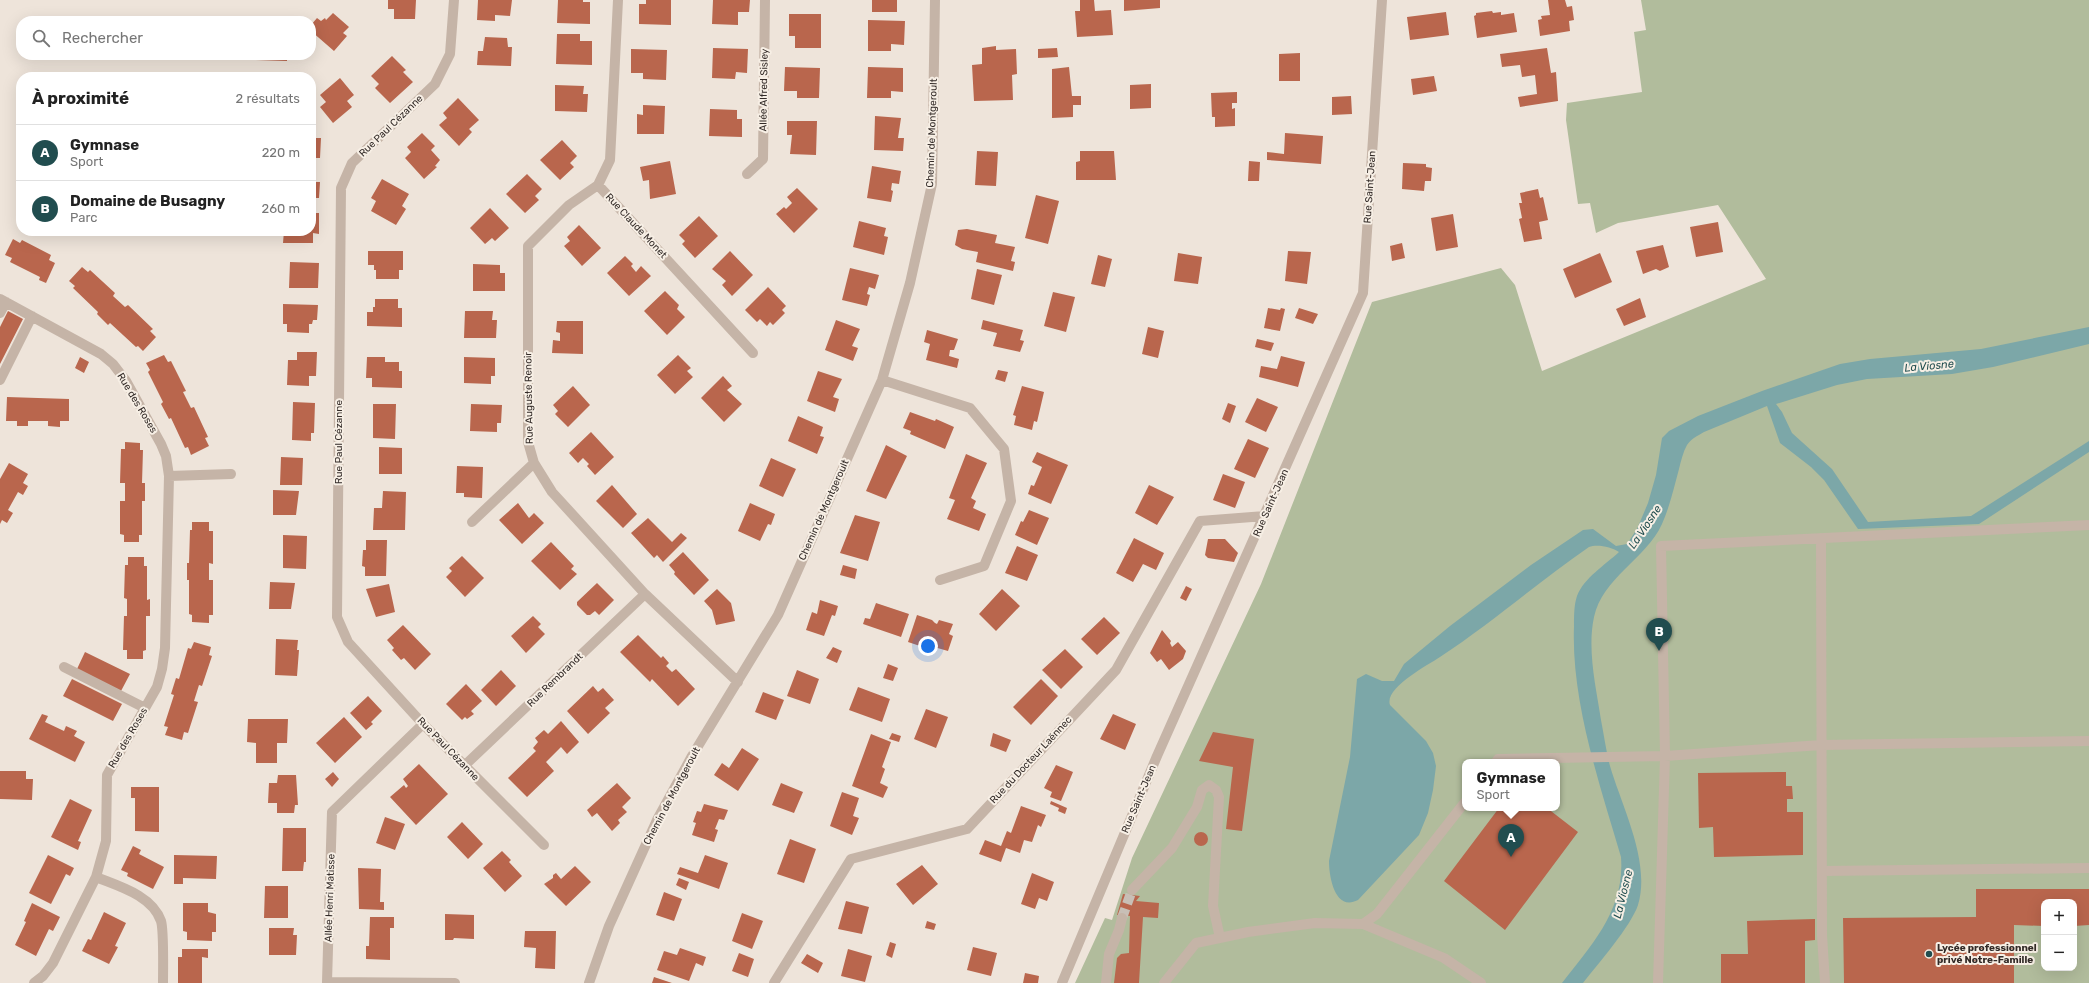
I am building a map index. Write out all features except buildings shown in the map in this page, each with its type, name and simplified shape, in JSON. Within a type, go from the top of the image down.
[{"type":"street","name":"Rue Paul Cézanne","points":[[454,0],[450,54],[435,84],[352,163],[341,188],[337,617],[348,642],[423,724],[544,845]]},
{"type":"street","name":"Rue Claude Monet","points":[[618,0],[610,160],[598,185],[753,353]]},
{"type":"street","name":"Allée Alfred Sisley","points":[[747,174],[763,159],[765,0]]},
{"type":"street","name":"Chemin de Montgeroult","points":[[589,983],[609,926],[657,820],[692,756],[778,615],[882,380],[906,297],[932,184],[935,0]]},
{"type":"street","name":"Rue Saint-Jean","points":[[1062,983],[1157,756],[1364,293],[1382,0]]},
{"type":"street","name":"Rue Auguste Renoir","points":[[598,185],[569,205],[528,246],[528,442],[534,463],[552,492],[645,594],[738,682]]},
{"type":"street","points":[[0,313],[3,300]]},
{"type":"street","name":"Rue des Roses","points":[[3,300],[101,354],[112,364],[126,381],[161,444],[166,456],[169,476],[165,648],[162,669],[157,687],[107,775],[106,841],[96,877],[53,963],[43,976],[34,983]]},
{"type":"street","points":[[0,380],[32,316]]},
{"type":"street","points":[[882,380],[970,408],[1004,449],[1011,501],[984,566],[940,580]]},
{"type":"street","points":[[472,522],[534,463]]},
{"type":"street","points":[[169,476],[230,474]]},
{"type":"street","name":"Rue du Docteur Laënnec","points":[[774,983],[851,859],[967,829],[1116,670],[1200,521],[1265,516]]},
{"type":"street","points":[[1658,983],[1665,756],[1661,546],[2089,525]]},
{"type":"street","points":[[1821,539],[1822,935],[1825,983]]},
{"type":"street","name":"Rue Rembrandt","points":[[464,766],[645,594]]},
{"type":"street","points":[[64,667],[145,708]]},
{"type":"street","name":"Allée Henri Matisse","points":[[423,724],[332,812],[327,982],[456,982]]},
{"type":"street","points":[[1498,759],[1665,756],[1821,745],[2089,741]]},
{"type":"street","points":[[1132,890],[1172,848],[1197,806],[1202,790],[1209,785],[1216,790],[1219,797],[1213,906],[1220,938]]},
{"type":"street","points":[[1363,924],[1378,914],[1462,806]]},
{"type":"street","points":[[1822,871],[2089,868]]},
{"type":"street","points":[[96,877],[125,889],[148,902],[161,921],[163,983]]},
{"type":"street","points":[[1106,983],[1110,954],[1122,918]]},
{"type":"street","points":[[1164,983],[1196,943],[1248,932],[1315,923],[1363,924],[1444,958],[1481,983]]},
{"type":"green space","points":[[1641,0],[2089,0],[2089,983],[1075,983],[1105,918],[1112,920],[1132,858],[1261,584],[1372,302],[1501,268],[1515,285],[1542,371],[1766,279],[1718,205],[1618,223],[1596,233],[1590,203],[1578,204],[1566,120],[1567,103],[1642,92],[1634,32],[1646,30]]},
{"type":"water","name":"La Viosne","points":[[2089,327],[2089,344],[1993,367],[1952,374],[1867,379],[1837,385],[1776,404],[1782,412],[1792,433],[1832,469],[1868,522],[1971,516],[2089,441],[2089,452],[1979,524],[1858,529],[1824,480],[1811,467],[1780,443],[1767,406],[1704,432],[1689,443],[1683,454],[1670,503],[1662,524],[1646,548],[1606,591],[1599,603],[1594,617],[1591,642],[1592,655],[1606,749],[1638,853],[1641,871],[1641,888],[1638,905],[1629,923],[1614,945],[1583,983],[1562,983],[1595,940],[1604,925],[1618,894],[1621,876],[1621,857],[1588,743],[1577,684],[1574,655],[1574,611],[1580,589],[1595,572],[1619,552],[1604,546],[1589,547],[1459,644],[1417,671],[1400,684],[1394,691],[1390,698],[1390,705],[1426,741],[1433,753],[1436,766],[1428,813],[1419,835],[1358,900],[1350,902],[1344,901],[1339,897],[1332,884],[1329,861],[1350,757],[1357,679],[1366,674],[1382,681],[1394,681],[1404,664],[1450,626],[1531,565],[1583,530],[1593,529],[1616,546],[1627,544],[1637,529],[1648,503],[1656,475],[1662,438],[1669,431],[1698,416],[1762,391],[1840,364],[1870,359],[1981,349]]},
{"type":"tunnel","points":[[1122,918],[1132,890]]},
{"type":"place","name":"Domaine de Busagny","points":[[1659,651]]},
{"type":"place","name":"Gymnase","points":[[1511,857]]},
{"type":"place","name":"Lycée professionnel privé Notre-Famille","points":[[1929,954]]}]
